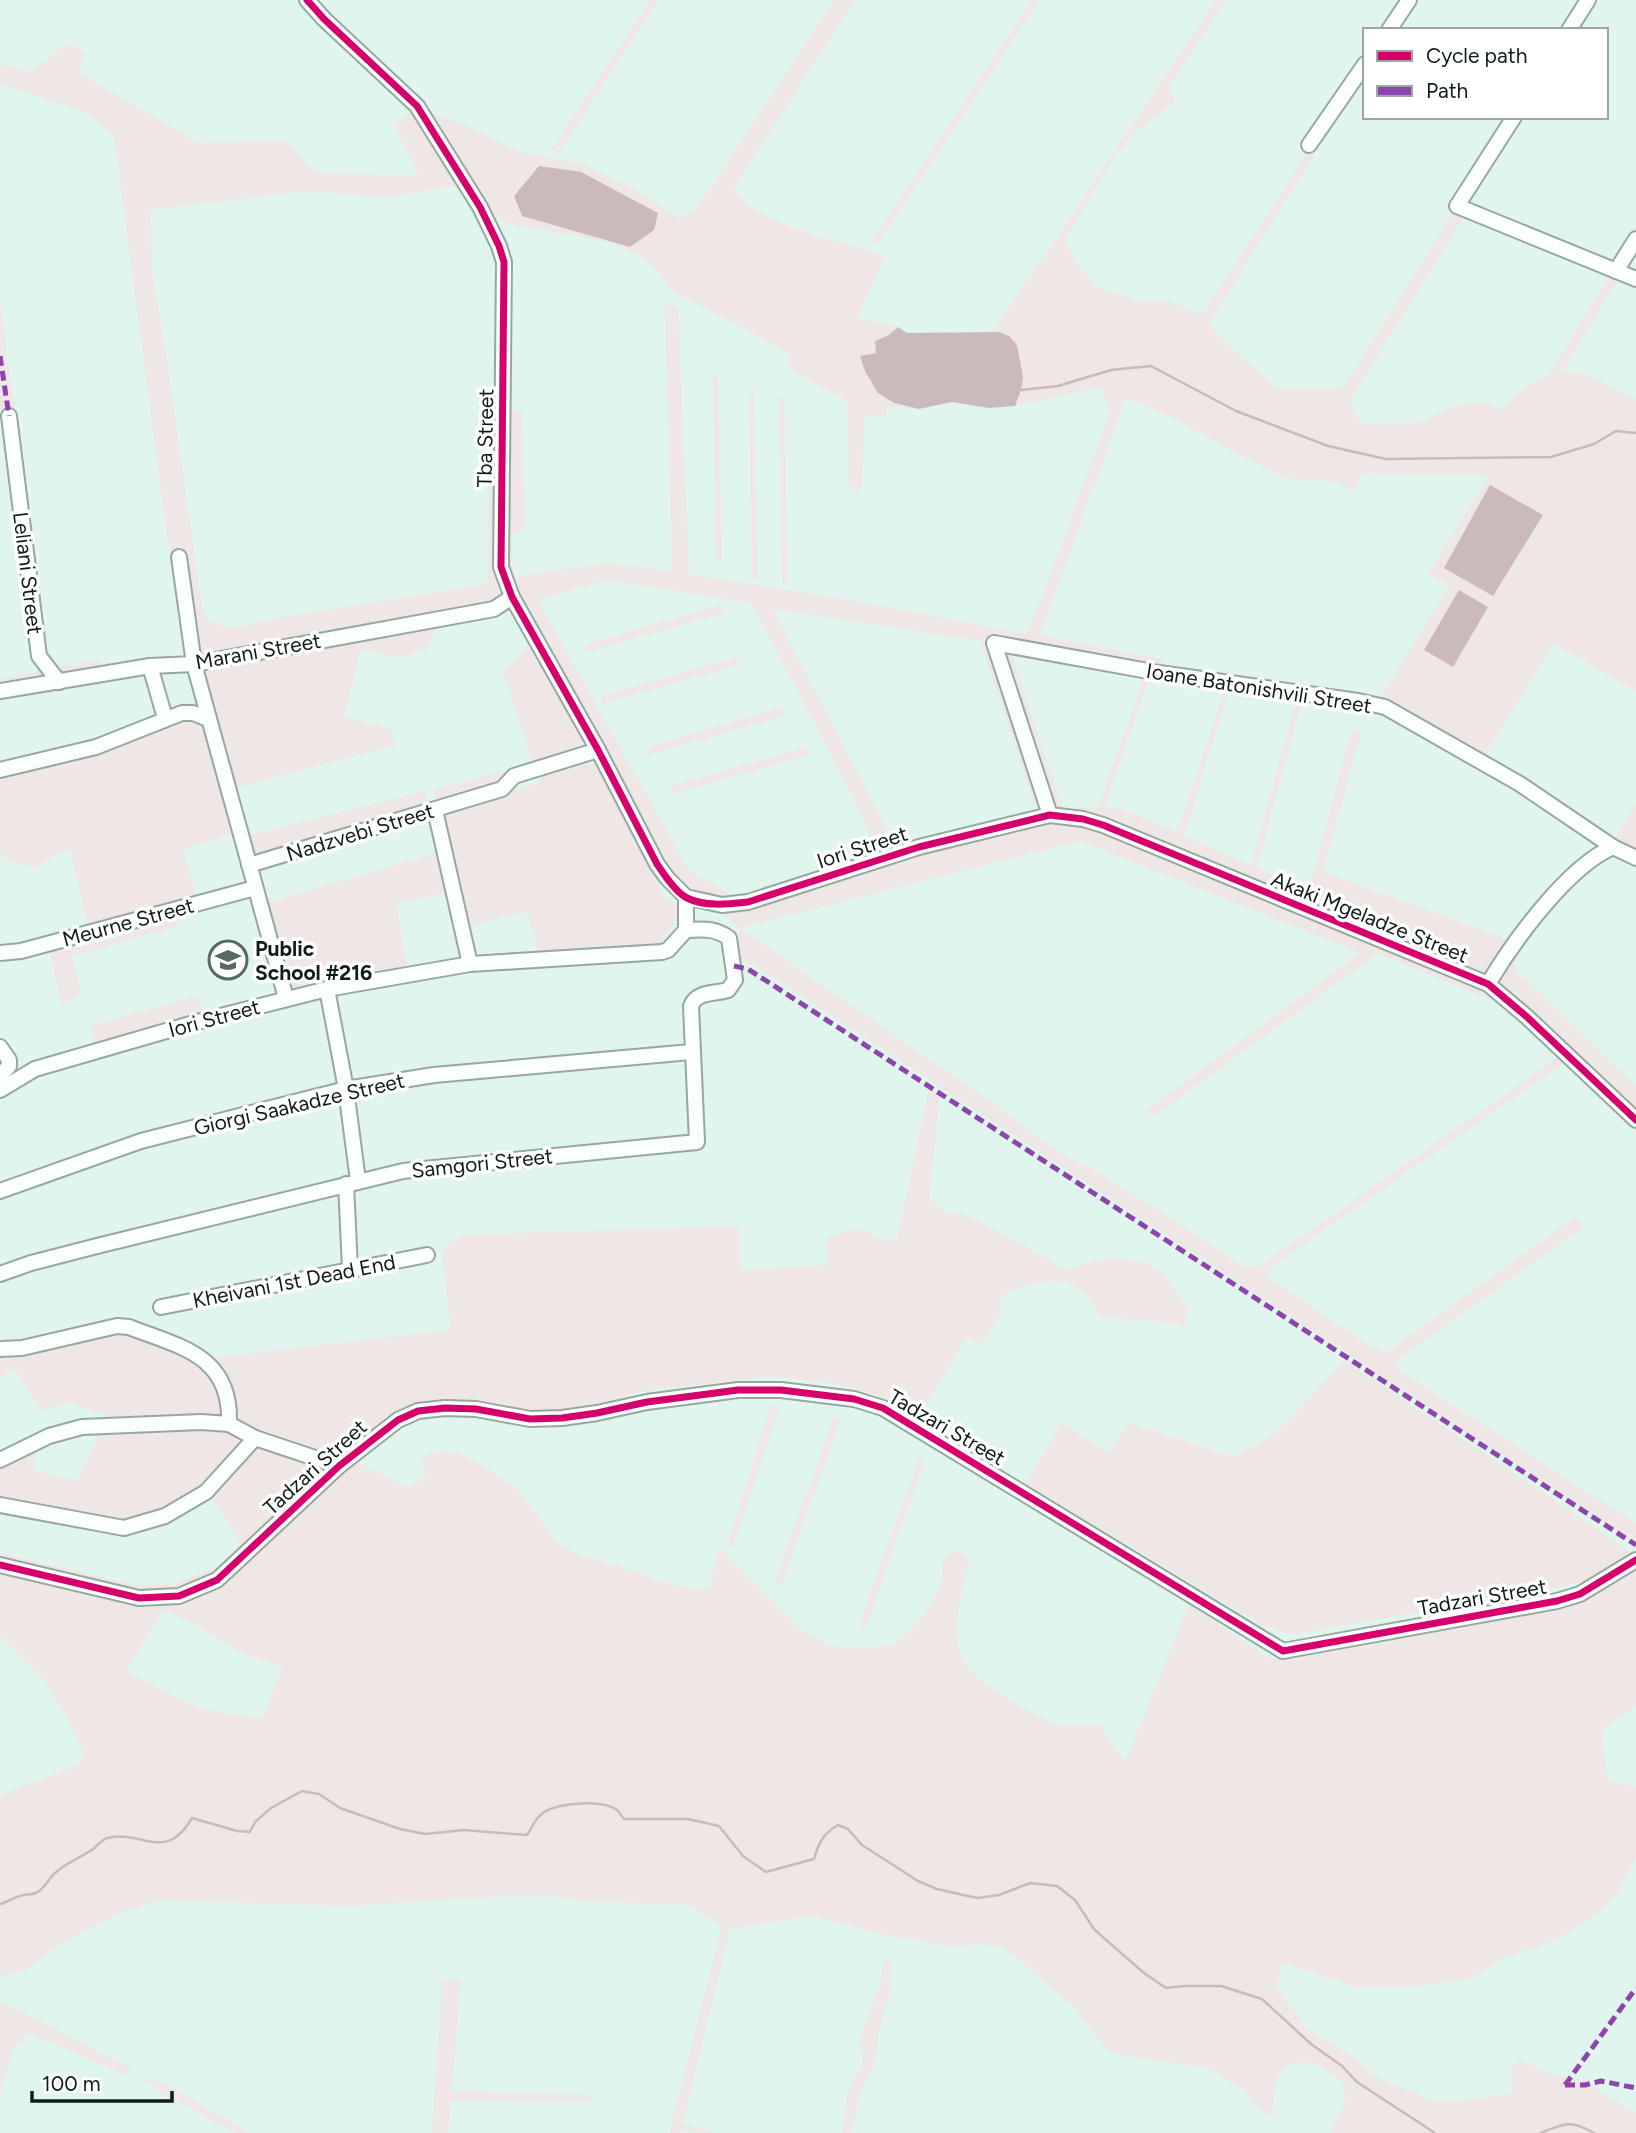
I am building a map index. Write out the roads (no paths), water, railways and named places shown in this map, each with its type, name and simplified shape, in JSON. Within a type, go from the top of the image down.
[{"type":"street","name":"Tba Street","points":[[307,0],[417,106],[480,207],[499,246],[504,262],[501,567],[512,597],[598,750],[657,864],[686,897]]},
{"type":"street","points":[[1390,28],[1409,0]]},
{"type":"street","points":[[1570,28],[1588,0]]},
{"type":"street","points":[[1309,145],[1363,67]]},
{"type":"street","points":[[1513,119],[1457,206],[1636,279]]},
{"type":"street","points":[[1616,271],[1636,239]]},
{"type":"street","name":"Leliani Street","points":[[9,416],[39,656],[59,682]]},
{"type":"street","points":[[179,557],[194,664],[286,998]]},
{"type":"street","name":"Marani Street","points":[[0,691],[150,666],[194,664],[494,609],[512,597]]},
{"type":"street","name":"Ioane Batonishvili Street","points":[[1050,816],[994,643],[1159,673],[1385,707],[1520,784],[1613,848],[1636,858]]},
{"type":"street","points":[[150,666],[166,718]]},
{"type":"street","points":[[0,770],[96,747],[182,713],[193,713],[208,719]]},
{"type":"street","name":"Nadzvebi Street","points":[[249,865],[502,789],[514,776],[598,750]]},
{"type":"street","points":[[435,810],[470,964]]},
{"type":"street","name":"Iori Street","points":[[686,897],[722,905],[748,902],[919,847],[1050,816]]},
{"type":"street","name":"Akaki Mgeladze Street","points":[[1050,816],[1103,825],[1488,984],[1636,1120]]},
{"type":"street","points":[[1488,984],[1505,956],[1568,882],[1602,852],[1613,848]]},
{"type":"street","name":"Meurne Street","points":[[0,953],[21,951],[255,888]]},
{"type":"street","points":[[686,897],[686,930]]},
{"type":"street","name":"Samgori Street","points":[[0,1274],[31,1263],[403,1171],[697,1142],[691,1006],[694,999],[702,994],[728,990],[735,980],[729,938],[720,932],[707,929],[686,930]]},
{"type":"street","name":"Iori Street","points":[[0,1090],[35,1069],[286,998],[470,964],[656,953],[668,950],[686,930]]},
{"type":"street","points":[[327,989],[346,1089],[352,1182],[350,1268]]},
{"type":"street","points":[[0,1047],[9,1060],[9,1066],[0,1076]]},
{"type":"street","name":"Giorgi Saakadze Street","points":[[0,1191],[141,1141],[346,1089],[434,1075],[691,1052]]},
{"type":"street","name":"Kheivani 1st Dead End","points":[[161,1307],[427,1255]]},
{"type":"street","points":[[0,1349],[23,1348],[117,1326],[128,1327],[194,1352],[205,1359],[217,1373],[226,1396],[229,1423]]},
{"type":"street","name":"Tadzari Street","points":[[0,1565],[139,1598],[179,1596],[217,1580],[339,1466],[398,1420],[418,1411],[476,1409],[530,1419],[562,1418],[647,1402],[738,1390],[781,1390],[854,1399],[883,1408],[1283,1651],[1557,1601],[1580,1594],[1636,1560]]},
{"type":"street","points":[[0,1460],[50,1436],[82,1427],[229,1423],[255,1438],[339,1466]]},
{"type":"street","points":[[0,1505],[124,1528],[165,1516],[206,1492],[255,1438]]},
{"type":"waterway","points":[[1021,390],[1058,386],[1111,370],[1151,366],[1236,411],[1328,446],[1386,459],[1551,457],[1594,444],[1616,431],[1636,433]]},
{"type":"waterway","points":[[0,1904],[39,1891],[58,1870],[107,1838],[119,1836],[162,1842],[182,1832],[192,1818],[250,1832],[255,1822],[271,1808],[302,1791],[319,1794],[340,1808],[400,1829],[425,1834],[464,1830],[527,1835],[536,1819],[544,1812],[580,1803],[610,1807],[618,1811],[624,1819],[688,1819],[719,1826],[743,1856],[766,1872],[814,1859],[822,1839],[838,1825],[848,1829],[862,1845],[918,1881],[937,1889],[977,1898],[999,1895],[1030,1883],[1057,1886],[1075,1900],[1094,1929],[1144,1973],[1166,1988],[1221,1986],[1262,1999],[1311,2044],[1342,2066],[1357,2082],[1435,2133]]},
{"type":"waterway","points":[[1541,2133],[1568,2124],[1594,2133]]},
{"type":"place","name":"Public School #216","points":[[228,960]]}]
